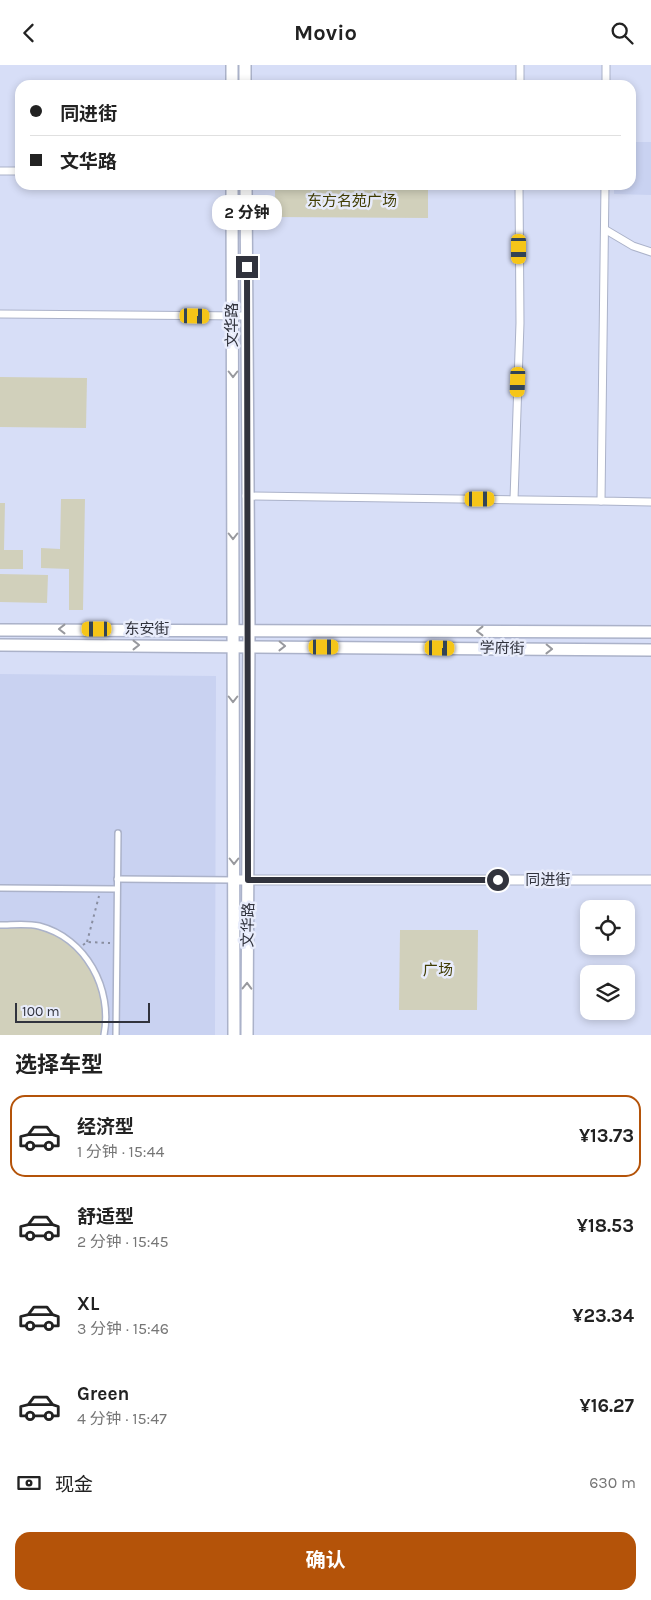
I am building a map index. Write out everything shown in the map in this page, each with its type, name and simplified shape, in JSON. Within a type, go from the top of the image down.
[{"type":"main road","points":[[232,65],[232,80]]},
{"type":"main road","points":[[245,65],[245,80]]},
{"type":"main road","name":"文华路","points":[[232,190],[234,1035]]},
{"type":"main road","name":"文华路","points":[[246,190],[246,496],[249,630],[246,1035]]},
{"type":"main road","name":"东安街","points":[[0,629],[234,629]]},
{"type":"main road","name":"学府街","points":[[234,629],[651,633]]},
{"type":"main road","name":"东安街","points":[[0,645],[233,646]]},
{"type":"main road","name":"学府街","points":[[233,646],[651,650]]},
{"type":"street","points":[[520,65],[520,80]]},
{"type":"street","points":[[606,65],[606,80]]},
{"type":"street","points":[[0,171],[15,171]]},
{"type":"street","points":[[514,499],[520,323],[519,190]]},
{"type":"street","points":[[600,501],[606,230],[605,190]]},
{"type":"street","points":[[606,230],[632,246],[651,252]]},
{"type":"street","points":[[0,314],[247,316]]},
{"type":"street","points":[[246,496],[651,502]]},
{"type":"street","points":[[116,1035],[118,833]]},
{"type":"street","points":[[117,879],[234,880]]},
{"type":"street","name":"同进街","points":[[234,880],[651,880]]},
{"type":"street","points":[[0,888],[118,889]]},
{"type":"street","points":[[0,925],[37,925],[62,937],[83,955],[102,984],[106,1019],[104,1035]]},
{"type":"path","points":[[87,942],[100,889]]},
{"type":"path","points":[[76,948],[87,942],[117,943]]},
{"type":"shaded area","points":[[636,142],[651,142],[651,195],[614,194],[614,190],[636,190]]},
{"type":"shaded area","points":[[0,674],[216,676],[215,1035],[0,1035]]},
{"type":"green space","name":"东方名苑广场","points":[[275,190],[428,190],[428,218],[275,217]]},
{"type":"green space","points":[[0,377],[87,378],[86,428],[0,427]]},
{"type":"green space","points":[[61,499],[85,499],[83,610],[69,610],[69,569],[41,568],[41,548],[60,549]]},
{"type":"green space","points":[[0,503],[5,503],[4,550],[23,550],[23,569],[0,569]]},
{"type":"green space","points":[[0,574],[48,575],[47,603],[0,602]]},
{"type":"green space","points":[[0,925],[37,925],[49,929],[73,945],[102,984],[104,1035],[0,1035]]},
{"type":"green space","name":"广场","points":[[400,930],[478,930],[477,1010],[399,1010]]},
{"type":"route","points":[[247,267],[248,880],[498,880]]}]
